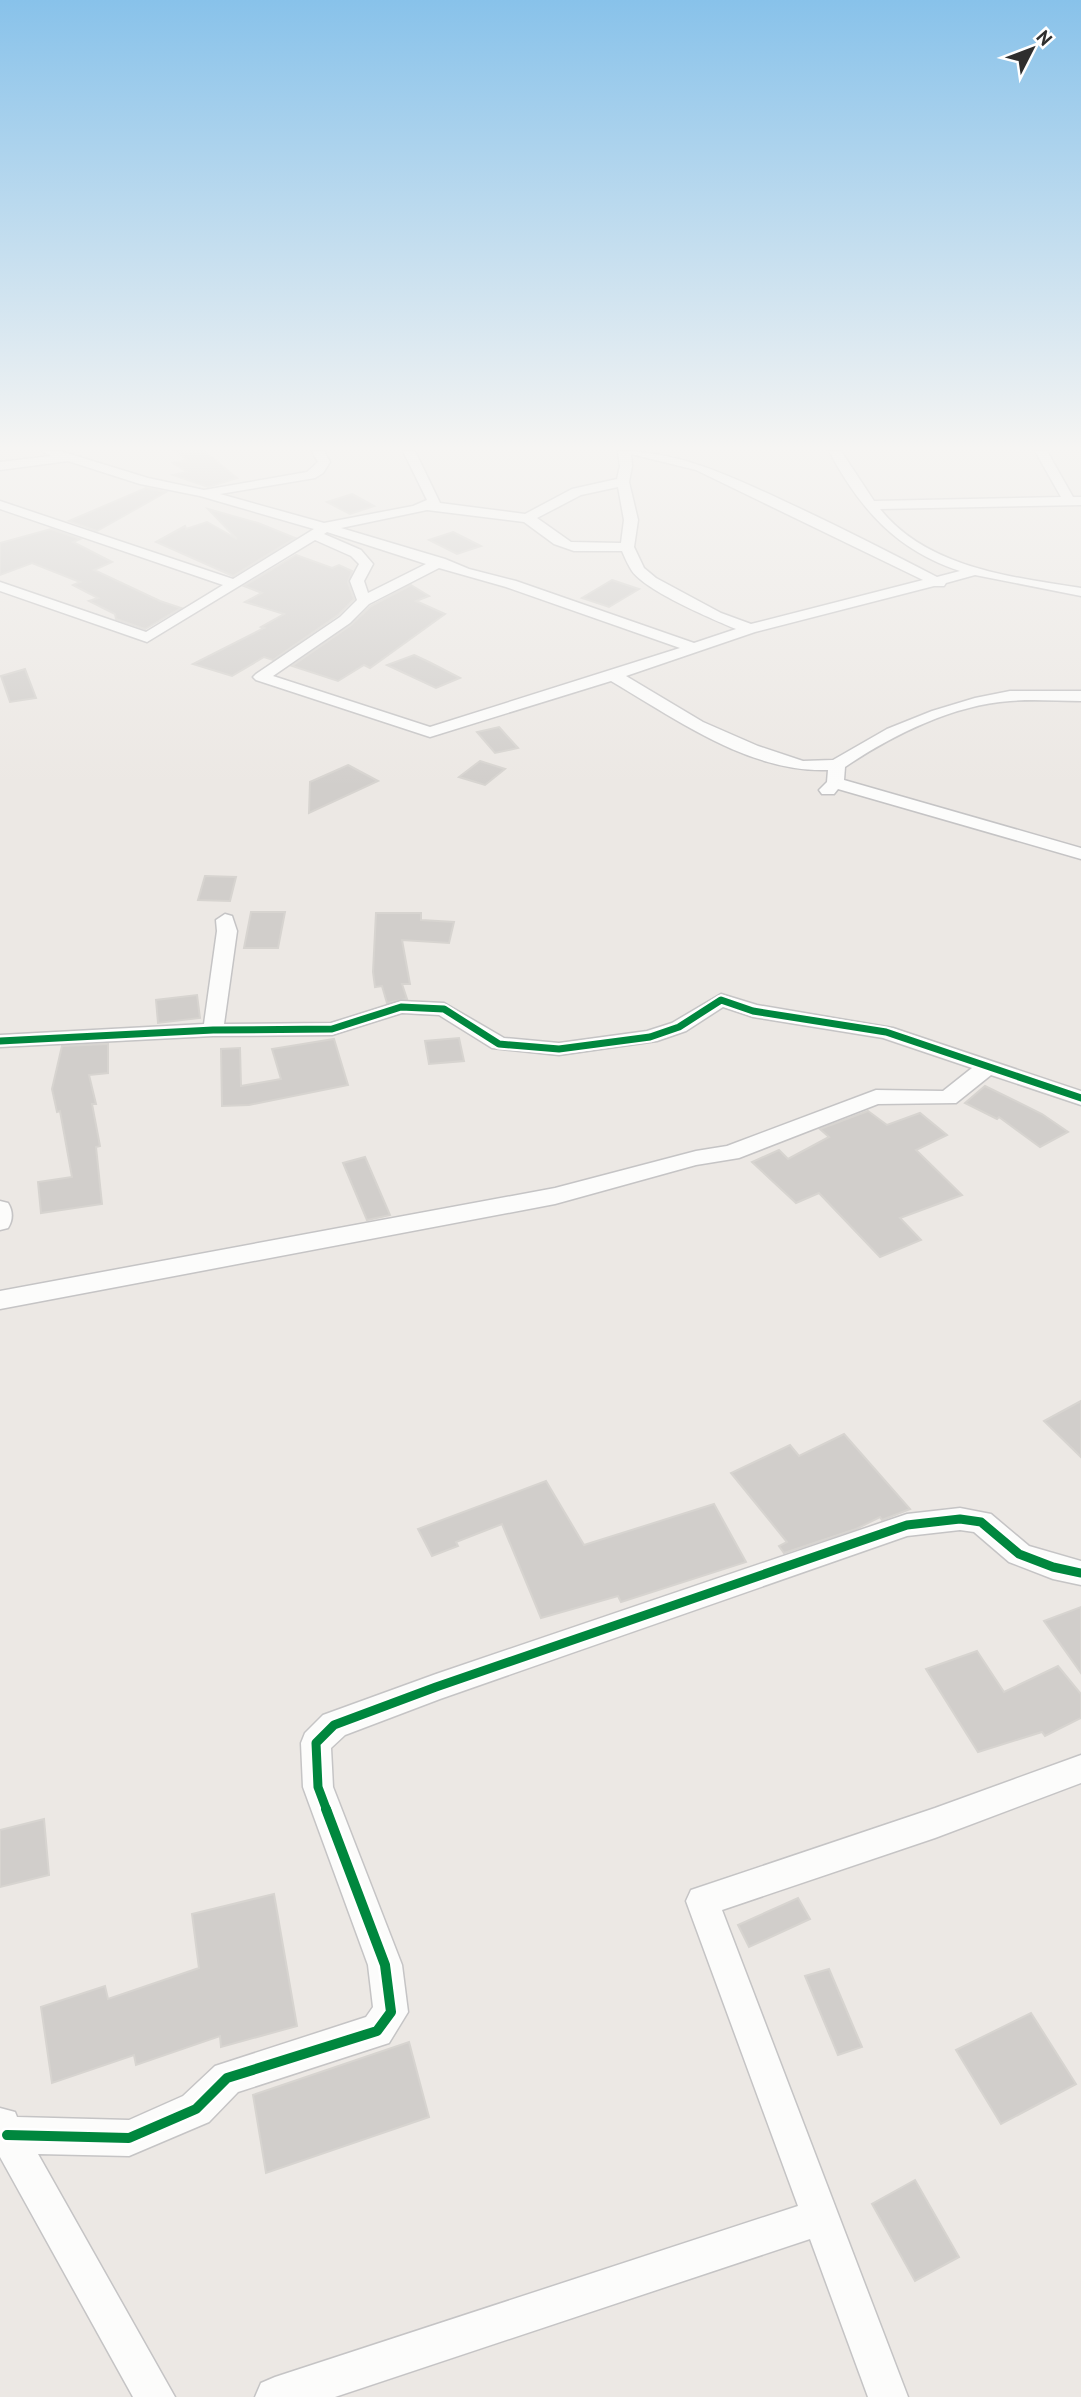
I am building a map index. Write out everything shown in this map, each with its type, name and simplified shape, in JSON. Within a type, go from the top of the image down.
[{"type":"street","points":[[172,563],[232,583]]},
{"type":"street","points":[[0,586],[147,638],[266,563]]},
{"type":"street","points":[[370,563],[376,567],[412,576]]},
{"type":"street","points":[[364,601],[357,581],[376,567],[377,563]]},
{"type":"street","points":[[438,563],[364,601],[345,620],[261,677],[430,732],[750,629],[939,583],[972,572]]},
{"type":"street","points":[[443,563],[637,626],[695,648]]},
{"type":"street","points":[[635,563],[638,570],[651,580],[716,616],[750,629]]},
{"type":"street","points":[[900,563],[939,583]]},
{"type":"street","points":[[953,563],[972,572],[1081,592]]},
{"type":"street","points":[[613,675],[697,725],[752,750],[833,779],[1081,854]]},
{"type":"street","points":[[833,779],[858,749],[891,732],[978,702],[1003,696],[1081,696]]},
{"type":"street","points":[[212,1030],[227,931],[225,920]]},
{"type":"street","points":[[0,1041],[212,1030],[331,1029],[401,1007],[444,1009],[499,1044],[559,1049],[650,1037],[679,1027],[721,1000],[753,1011],[886,1032],[1081,1098]]},
{"type":"street","points":[[0,1300],[555,1196],[696,1158],[731,1153],[876,1097],[948,1098],[987,1066]]},
{"type":"street","points":[[0,1209],[0,1222]]},
{"type":"street","points":[[4,2129],[129,2138],[196,2109],[227,2078],[377,2031],[391,2012],[385,1965],[318,1787],[316,1743],[334,1725],[436,1687],[906,1525],[960,1520],[981,1522],[1019,1553],[1053,1567],[1081,1573]]},
{"type":"street","points":[[888,2397],[702,1901],[936,1823],[1081,1769]]},
{"type":"street","points":[[4,2129],[155,2397]]},
{"type":"street","points":[[275,2397],[819,2218]]},
{"type":"building","points":[[0,563],[110,563],[94,570],[181,608],[145,629],[116,619],[115,614],[89,601],[98,598],[73,585],[80,582],[32,563],[0,575]]},
{"type":"building","points":[[203,563],[254,563],[233,576]]},
{"type":"building","points":[[283,563],[318,563],[332,568],[339,565],[352,571],[348,582],[354,599],[338,615],[273,660],[264,657],[232,676],[193,664],[264,628],[261,627],[284,614],[245,602],[262,593],[244,586]]},
{"type":"building","points":[[612,580],[639,589],[609,607],[582,598]]},
{"type":"building","points":[[411,585],[429,596],[416,601],[445,614],[370,668],[364,665],[338,681],[292,666],[351,625],[371,606]]},
{"type":"building","points":[[414,655],[460,678],[436,688],[387,665]]},
{"type":"building","points":[[25,669],[36,698],[10,702],[1,676]]},
{"type":"building","points":[[499,727],[518,748],[495,753],[477,732]]},
{"type":"building","points":[[480,761],[505,769],[485,785],[459,777]]},
{"type":"building","points":[[348,765],[378,781],[309,813],[310,782]]},
{"type":"building","points":[[205,876],[236,877],[230,901],[198,900]]},
{"type":"building","points":[[251,912],[285,912],[278,948],[244,948]]},
{"type":"building","points":[[376,913],[421,913],[421,920],[454,922],[449,943],[402,940],[410,984],[402,984],[407,999],[387,1003],[382,986],[375,987],[373,972]]},
{"type":"building","points":[[197,995],[200,1018],[158,1023],[156,1000]]},
{"type":"building","points":[[459,1038],[464,1061],[429,1064],[425,1041]]},
{"type":"building","points":[[334,1039],[348,1085],[249,1105],[222,1106],[221,1049],[240,1048],[241,1086],[281,1079],[272,1049]]},
{"type":"building","points":[[108,1044],[108,1073],[89,1075],[96,1104],[92,1104],[100,1146],[96,1147],[102,1204],[41,1213],[38,1182],[72,1177],[60,1111],[57,1112],[52,1089],[62,1046]]},
{"type":"building","points":[[985,1086],[1042,1114],[1068,1132],[1040,1147],[999,1117],[997,1119],[965,1103]]},
{"type":"building","points":[[868,1111],[887,1125],[920,1113],[947,1135],[916,1150],[962,1195],[900,1218],[921,1240],[880,1257],[819,1193],[796,1203],[752,1162],[779,1150],[788,1159],[829,1137],[820,1129]]},
{"type":"building","points":[[365,1157],[390,1215],[367,1220],[343,1163]]},
{"type":"building","points":[[1081,1401],[1081,1457],[1044,1421]]},
{"type":"building","points":[[844,1434],[910,1509],[882,1520],[880,1517],[856,1529],[784,1553],[779,1546],[787,1542],[731,1473],[790,1445],[799,1456]]},
{"type":"building","points":[[546,1481],[584,1545],[714,1504],[746,1562],[621,1602],[618,1596],[541,1618],[502,1524],[456,1542],[458,1546],[432,1556],[418,1529]]},
{"type":"building","points":[[1081,1607],[1081,1673],[1044,1621]]},
{"type":"building","points":[[977,1651],[1004,1692],[1058,1666],[1081,1694],[1081,1718],[1045,1736],[1042,1732],[978,1752],[926,1669]]},
{"type":"building","points":[[44,1819],[49,1875],[0,1887],[0,1830]]},
{"type":"building","points":[[274,1894],[297,2026],[221,2047],[220,2036],[136,2065],[134,2055],[52,2083],[41,2007],[105,1986],[108,1999],[199,1968],[192,1914]]},
{"type":"building","points":[[798,1898],[810,1919],[749,1947],[738,1925]]},
{"type":"building","points":[[829,1969],[862,2047],[838,2055],[805,1976]]},
{"type":"building","points":[[1031,2013],[1076,2084],[1001,2124],[956,2050]]},
{"type":"building","points":[[409,2042],[429,2117],[266,2173],[253,2095]]},
{"type":"building","points":[[915,2180],[959,2257],[915,2281],[872,2204]]},
{"type":"cycle path","points":[[0,1041],[213,1030],[332,1029],[401,1007],[444,1009],[499,1044],[559,1049],[650,1037],[679,1027],[721,1000],[753,1011],[886,1032],[1081,1098]]},
{"type":"cycle path","points":[[7,2135],[129,2138],[196,2109],[227,2078],[377,2031],[391,2012],[385,1965],[318,1787],[316,1743],[334,1725],[436,1687],[907,1525],[960,1519],[981,1522],[1019,1554],[1053,1567],[1081,1573]]}]
